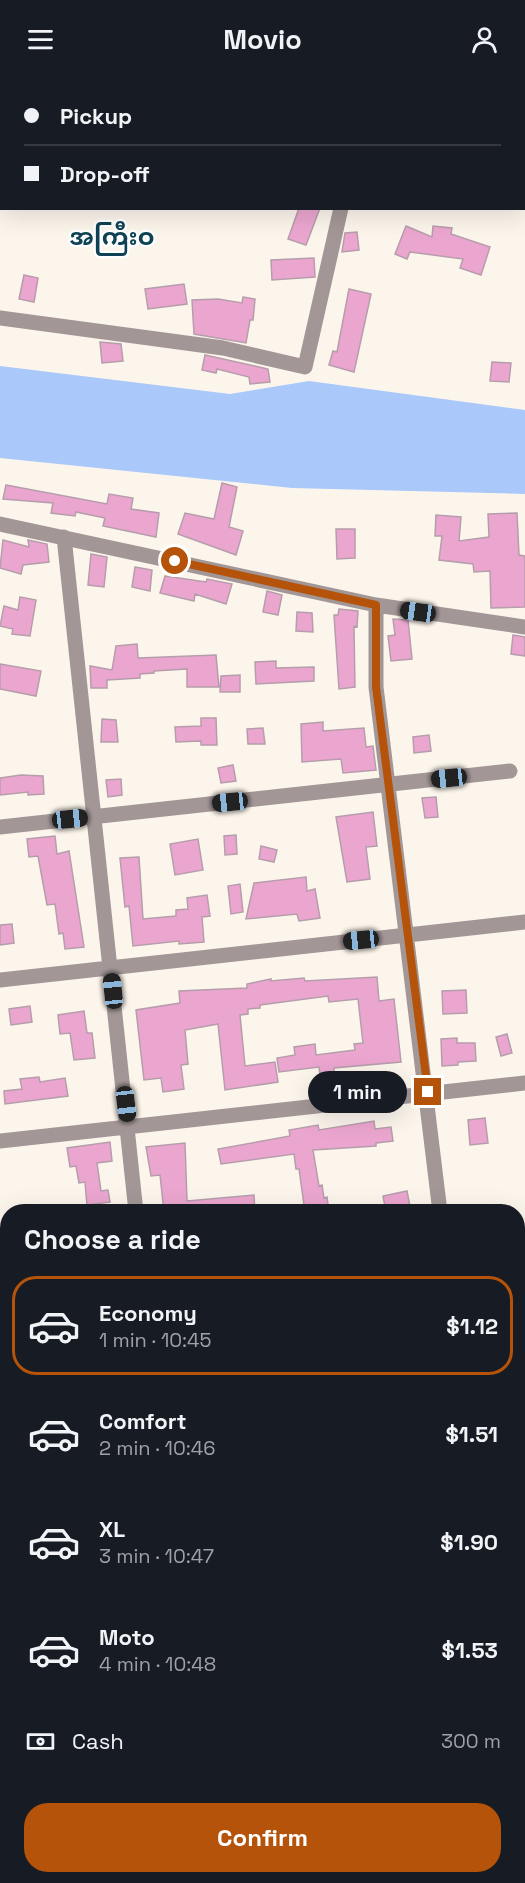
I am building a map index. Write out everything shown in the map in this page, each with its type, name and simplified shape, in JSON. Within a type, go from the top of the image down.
[{"type":"street","points":[[0,318],[223,348],[305,367],[341,210]]},
{"type":"street","points":[[0,524],[376,605],[525,627]]},
{"type":"street","points":[[64,537],[129,1127],[135,1204]]},
{"type":"street","points":[[376,605],[376,687],[439,1204]]},
{"type":"street","points":[[0,827],[510,771]]},
{"type":"street","points":[[0,980],[525,922]]},
{"type":"street","points":[[0,1141],[426,1092],[525,1083]]},
{"type":"water","points":[[0,366],[230,394],[309,381],[525,410],[525,494],[292,488],[0,458]]},
{"type":"building","points":[[298,210],[319,210],[306,245],[288,239]]},
{"type":"building","points":[[406,226],[432,237],[433,226],[452,228],[451,234],[490,247],[481,275],[460,268],[463,259],[410,252],[407,259],[395,254]]},
{"type":"building","points":[[357,232],[359,250],[342,252],[345,233]]},
{"type":"building","points":[[314,258],[315,277],[272,280],[271,260]]},
{"type":"building","points":[[24,275],[38,278],[34,302],[19,299]]},
{"type":"building","points":[[184,284],[187,304],[148,309],[145,289]]},
{"type":"building","points":[[349,289],[371,294],[354,372],[329,365],[333,351],[337,352]]},
{"type":"building","points":[[243,297],[255,299],[253,320],[250,320],[246,343],[194,334],[192,300],[218,299],[242,303]]},
{"type":"building","points":[[100,342],[121,344],[123,361],[102,363]]},
{"type":"building","points":[[205,355],[268,369],[270,382],[250,384],[249,377],[217,369],[216,373],[202,370]]},
{"type":"building","points":[[492,362],[511,363],[509,382],[490,381]]},
{"type":"building","points":[[222,483],[237,487],[229,527],[243,531],[236,555],[178,534],[185,513],[214,519]]},
{"type":"building","points":[[6,485],[107,504],[109,494],[133,498],[131,509],[159,513],[156,537],[103,526],[105,518],[76,512],[75,516],[51,513],[53,503],[3,499]]},
{"type":"building","points":[[517,513],[519,555],[525,556],[525,607],[491,608],[490,571],[474,572],[473,564],[439,560],[442,536],[435,536],[436,515],[461,517],[459,541],[489,537],[488,514]]},
{"type":"building","points":[[336,529],[355,529],[355,558],[337,559]]},
{"type":"building","points":[[3,540],[29,547],[28,540],[47,544],[49,562],[23,565],[21,574],[0,568]]},
{"type":"building","points":[[91,554],[107,557],[104,587],[88,585]]},
{"type":"building","points":[[135,567],[152,570],[150,591],[132,587]]},
{"type":"building","points":[[165,576],[206,582],[207,579],[232,584],[226,604],[195,594],[194,601],[160,593]]},
{"type":"building","points":[[267,591],[282,595],[278,615],[263,612]]},
{"type":"building","points":[[20,597],[36,600],[30,636],[12,634],[13,629],[0,626],[4,606],[18,610]]},
{"type":"building","points":[[339,609],[358,611],[357,627],[354,626],[355,687],[339,689],[334,615],[338,615]]},
{"type":"building","points":[[297,612],[312,613],[313,632],[296,631]]},
{"type":"building","points":[[393,619],[408,620],[412,659],[391,661],[388,636],[395,635]]},
{"type":"building","points":[[513,635],[525,637],[525,656],[511,654]]},
{"type":"building","points":[[137,644],[138,658],[216,655],[219,687],[187,687],[187,669],[154,671],[154,673],[140,674],[140,678],[107,680],[107,688],[91,688],[90,666],[112,670],[116,646]]},
{"type":"building","points":[[276,661],[276,668],[314,667],[314,681],[256,684],[255,662]]},
{"type":"building","points":[[0,664],[41,671],[36,696],[0,689]]},
{"type":"building","points":[[240,675],[240,692],[220,692],[221,676]]},
{"type":"building","points":[[201,718],[216,718],[217,745],[201,745],[201,741],[176,742],[175,727],[201,726]]},
{"type":"building","points":[[102,719],[116,720],[118,742],[101,742]]},
{"type":"building","points":[[323,722],[323,731],[364,728],[366,747],[373,746],[376,770],[343,773],[341,759],[302,762],[301,724]]},
{"type":"building","points":[[263,728],[265,744],[248,744],[247,729]]},
{"type":"building","points":[[429,735],[431,751],[414,753],[413,737]]},
{"type":"building","points":[[233,765],[236,781],[221,783],[218,768]]},
{"type":"building","points":[[21,775],[43,776],[44,794],[28,795],[28,792],[0,795],[0,778]]},
{"type":"building","points":[[121,779],[122,795],[108,797],[106,780]]},
{"type":"building","points":[[436,797],[438,817],[425,818],[422,798]]},
{"type":"building","points":[[373,812],[377,846],[366,847],[370,879],[347,882],[336,817]]},
{"type":"building","points":[[236,835],[237,854],[225,855],[224,836]]},
{"type":"building","points":[[55,836],[57,854],[69,851],[84,947],[65,949],[63,933],[59,934],[55,904],[47,905],[38,856],[29,857],[27,839]]},
{"type":"building","points":[[198,839],[203,870],[175,875],[170,844]]},
{"type":"building","points":[[261,846],[277,850],[274,862],[259,859]]},
{"type":"building","points":[[139,857],[143,919],[176,916],[176,910],[188,909],[187,898],[207,895],[210,916],[202,917],[204,942],[179,944],[179,941],[133,946],[129,906],[125,907],[120,858]]},
{"type":"building","points":[[306,877],[307,891],[315,889],[320,918],[299,921],[297,914],[246,919],[254,883]]},
{"type":"building","points":[[240,884],[243,912],[231,914],[228,886]]},
{"type":"building","points":[[12,924],[14,943],[0,945],[0,925]]},
{"type":"building","points":[[377,977],[379,1001],[394,999],[401,1062],[334,1068],[334,1074],[320,1076],[319,1067],[279,1072],[277,1058],[295,1055],[294,1047],[315,1044],[316,1055],[355,1050],[354,1044],[363,1043],[358,999],[329,1002],[328,996],[260,1005],[260,1008],[248,1009],[248,1014],[240,1015],[245,1066],[275,1062],[278,1082],[225,1090],[218,1024],[185,1030],[188,1064],[181,1065],[184,1089],[163,1092],[161,1078],[144,1080],[136,1010],[180,1003],[179,991],[247,988],[247,984],[271,979],[271,981],[304,978],[305,981]]},
{"type":"building","points":[[466,990],[467,1013],[443,1014],[442,991]]},
{"type":"building","points":[[30,1006],[32,1022],[11,1025],[9,1009]]},
{"type":"building","points":[[84,1011],[87,1033],[92,1033],[95,1058],[74,1060],[70,1033],[60,1034],[58,1015]]},
{"type":"building","points":[[507,1034],[512,1053],[501,1056],[496,1037]]},
{"type":"building","points":[[457,1038],[457,1043],[475,1043],[476,1061],[442,1066],[441,1039]]},
{"type":"building","points":[[39,1077],[40,1082],[65,1078],[68,1096],[5,1104],[4,1091],[22,1089],[20,1079]]},
{"type":"building","points":[[485,1118],[488,1143],[470,1145],[468,1120]]},
{"type":"building","points":[[374,1121],[375,1129],[391,1127],[393,1141],[376,1143],[376,1146],[313,1150],[319,1186],[322,1185],[324,1198],[327,1197],[328,1204],[304,1204],[299,1169],[296,1169],[294,1154],[221,1164],[218,1149],[290,1136],[289,1130],[318,1125],[319,1130]]},
{"type":"building","points":[[110,1142],[112,1161],[97,1163],[101,1191],[108,1190],[110,1202],[87,1204],[85,1182],[79,1183],[76,1166],[70,1167],[67,1148]]},
{"type":"building","points":[[185,1143],[187,1201],[254,1195],[255,1204],[163,1204],[160,1175],[151,1176],[146,1147]]},
{"type":"building","points":[[407,1191],[409,1204],[384,1204],[383,1196]]},
{"type":"district","name":"အကြီးဝ","points":[[112,236]]},
{"type":"route","points":[[175,561],[376,605],[376,687],[426,1092],[428,1092]]}]
